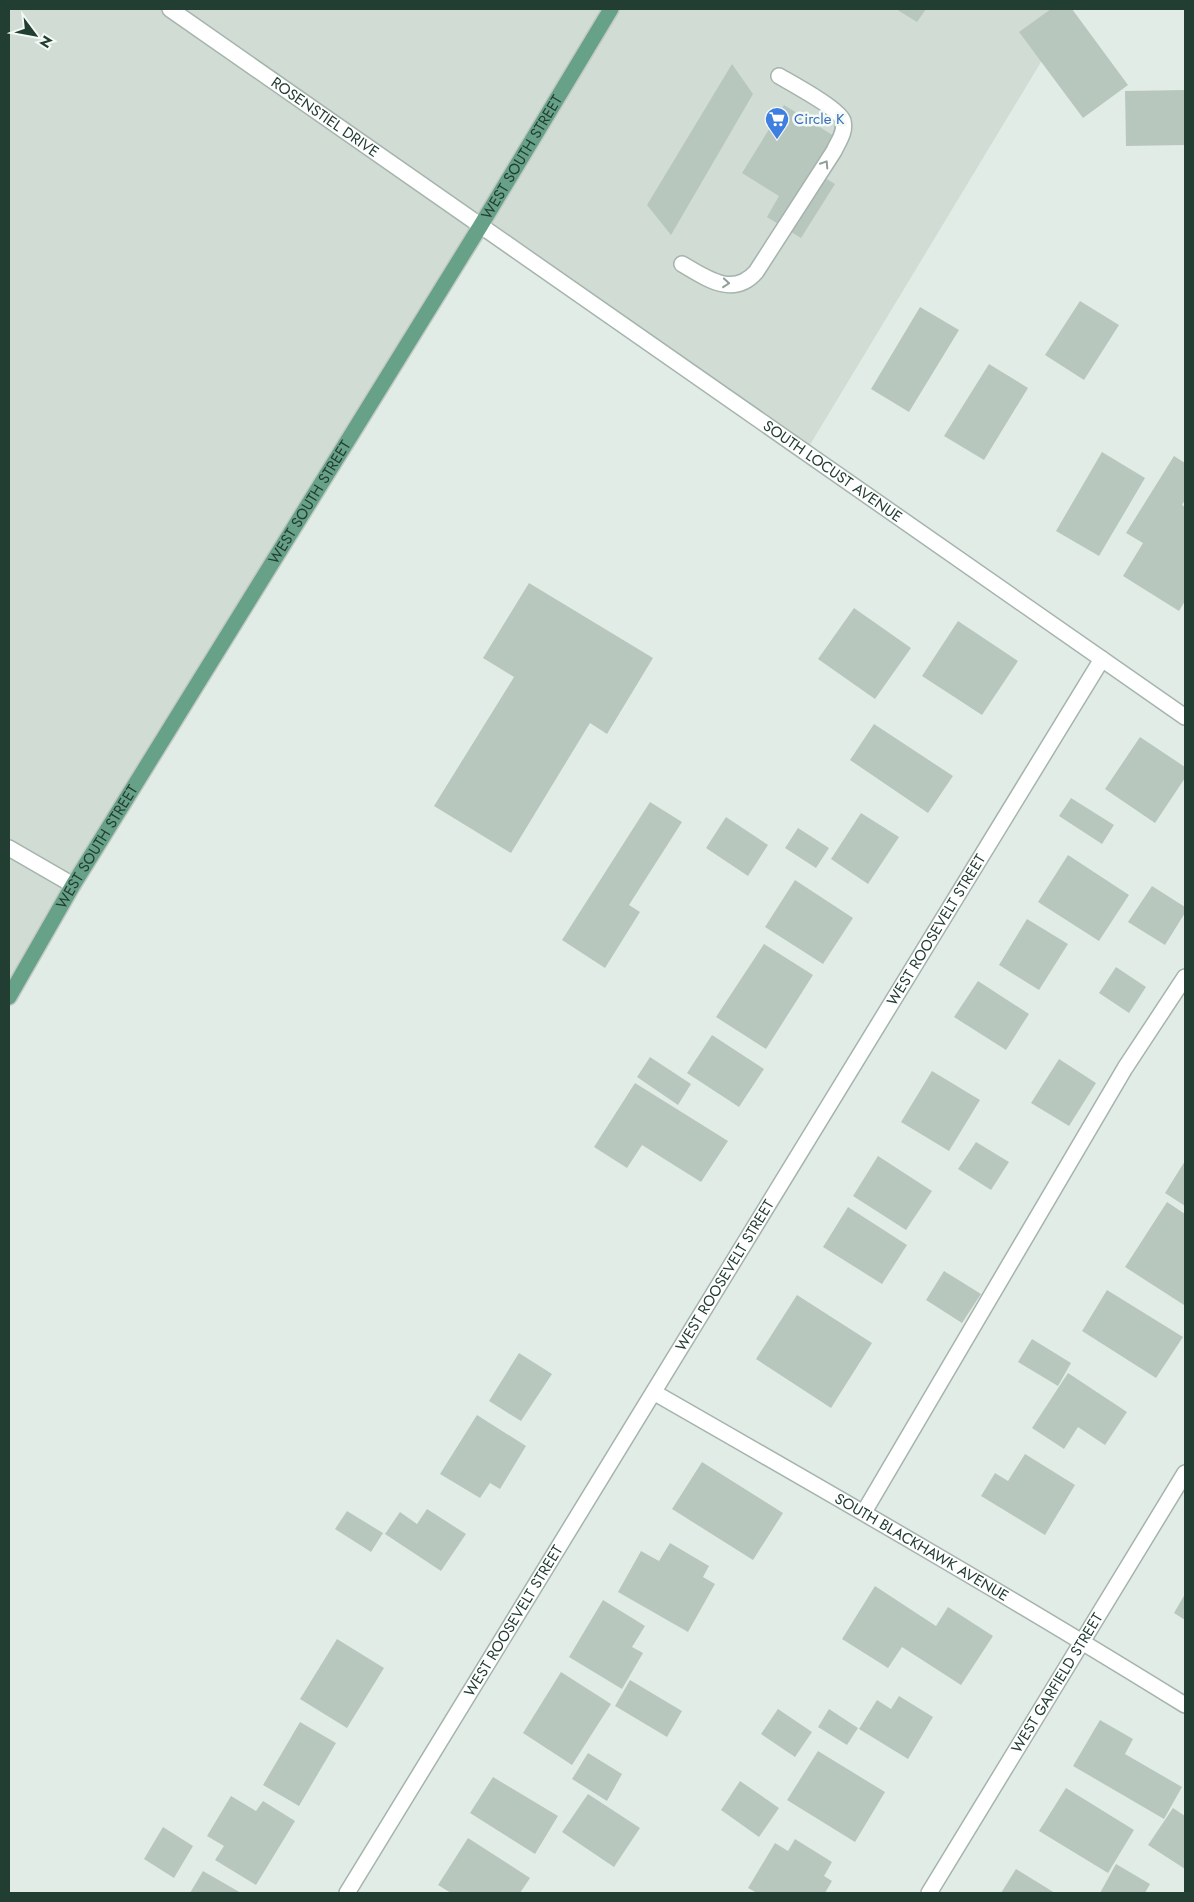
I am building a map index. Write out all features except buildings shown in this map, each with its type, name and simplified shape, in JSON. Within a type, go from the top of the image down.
[{"type":"main road","name":"WEST SOUTH STREET","points":[[9,996],[73,885],[481,225],[611,9]]},
{"type":"street","name":"ROSENSTIEL DRIVE","points":[[170,9],[308,107],[481,225]]},
{"type":"street","points":[[682,264],[720,284],[737,284],[750,279],[834,151],[842,134],[843,121],[840,116],[779,76]]},
{"type":"street","name":"SOUTH LOCUST AVENUE","points":[[481,225],[1185,717]]},
{"type":"street","name":"WEST ROOSEVELT STREET","points":[[348,1893],[1102,659]]},
{"type":"street","points":[[9,848],[73,885]]},
{"type":"street","points":[[864,1512],[1125,1068],[1185,977]]},
{"type":"street","name":"SOUTH BLACKHAWK AVENUE","points":[[655,1393],[864,1512],[1185,1706]]},
{"type":"street","name":"WEST GARFIELD STREET","points":[[929,1893],[1185,1473]]},
{"type":"shaded area","points":[[9,9],[1073,9],[805,453],[481,225],[9,996]]},
{"type":"place","name":"Circle K","points":[[777,140]]}]
